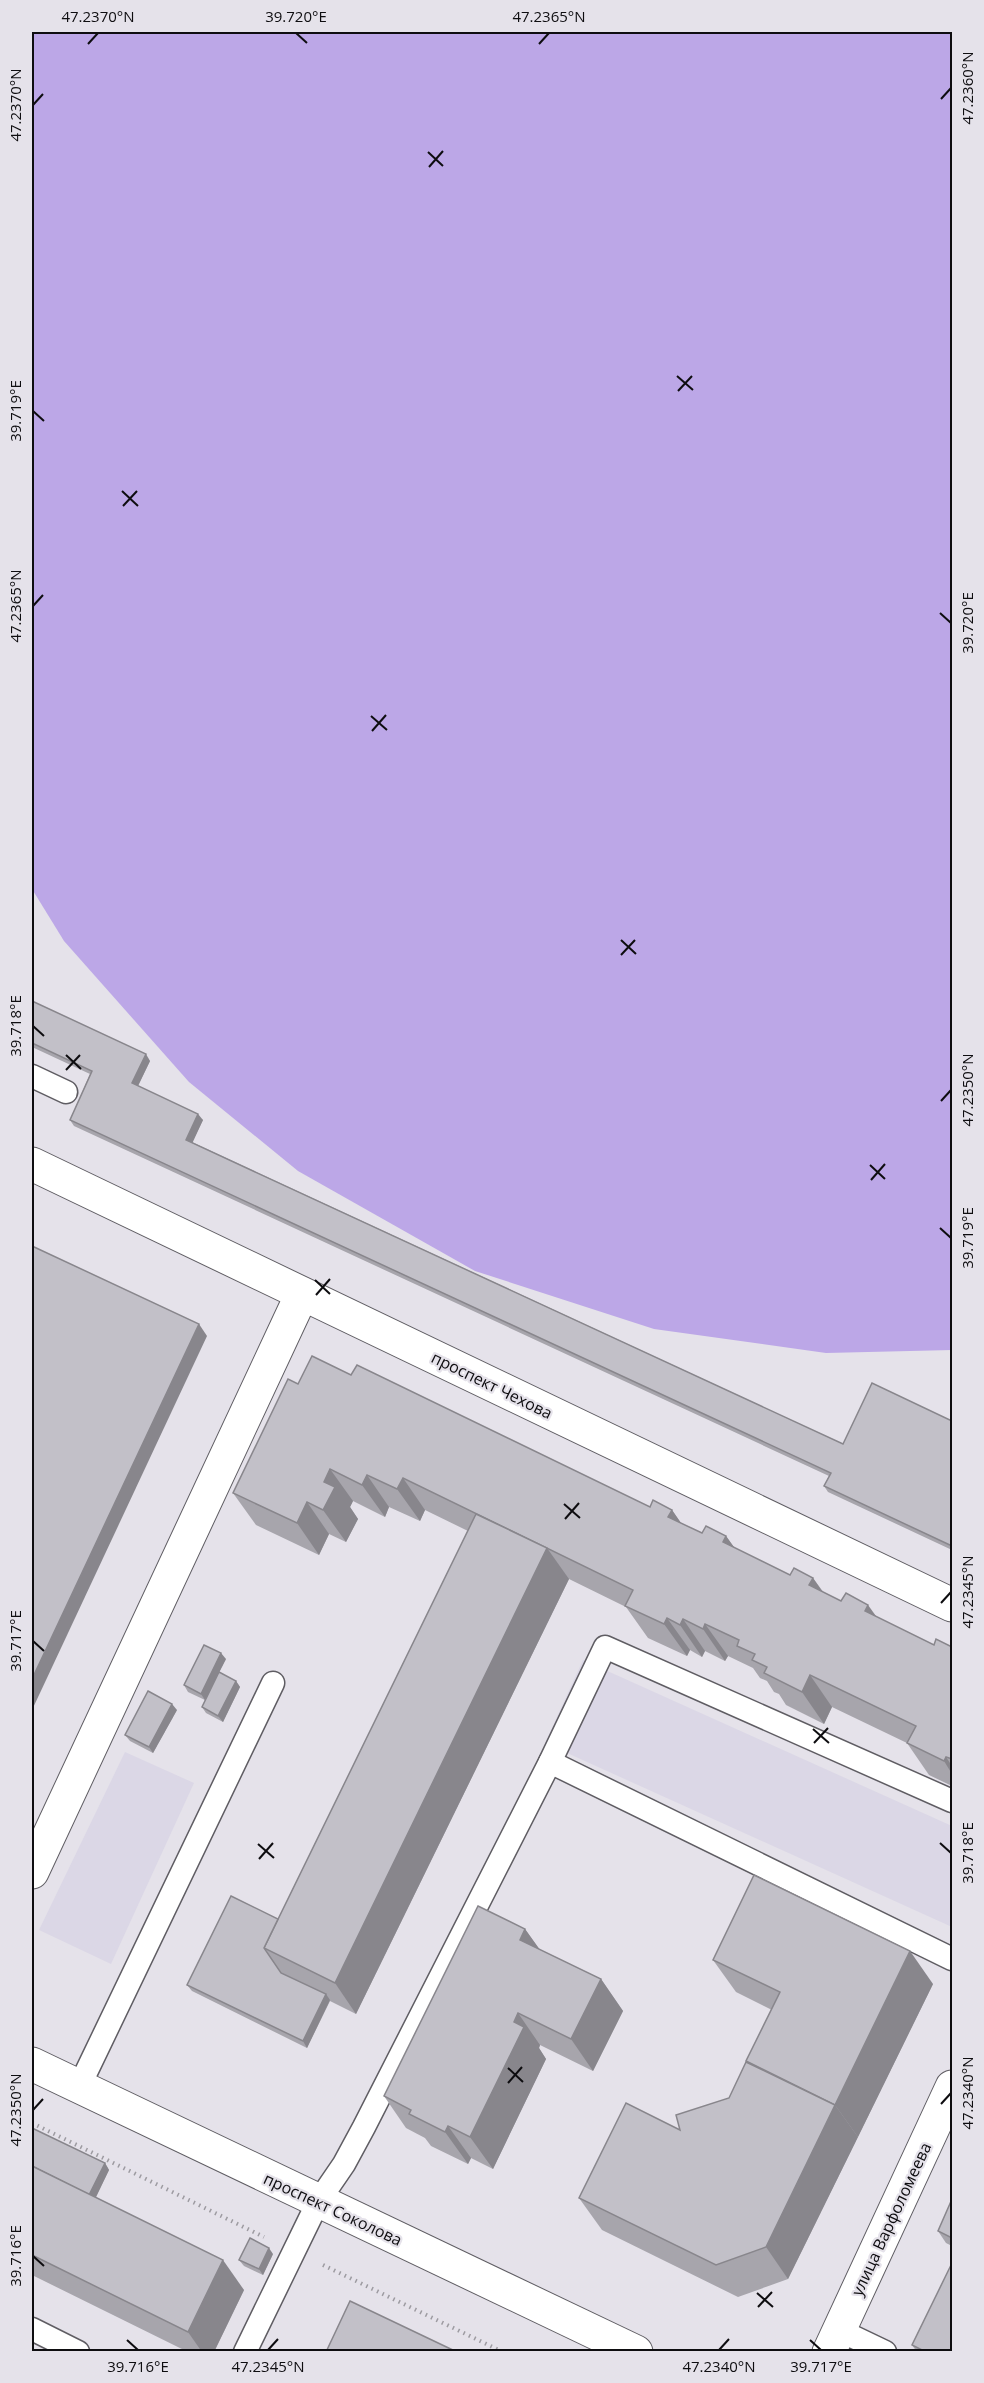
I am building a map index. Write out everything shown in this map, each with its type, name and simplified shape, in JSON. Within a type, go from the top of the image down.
[{"type":"main road","name":"проспект Чехова","points":[[32,1164],[952,1605]]},
{"type":"main road","points":[[32,1872],[302,1294]]},
{"type":"main road","name":"проспект Соколова","points":[[32,2064],[636,2352]]},
{"type":"main road","name":"улица Варфоломеева","points":[[834,2341],[952,2087]]},
{"type":"lane","points":[[32,1076],[66,1092]]},
{"type":"lane","points":[[245,2352],[318,2202],[344,2164],[550,1762],[605,1647],[952,1801]]},
{"type":"lane","points":[[79,2087],[273,1683]]},
{"type":"lane","points":[[550,1762],[952,1959]]},
{"type":"lane","points":[[32,2330],[78,2352]]},
{"type":"lane","points":[[834,2341],[885,2352]]},
{"type":"shaded area","points":[[32,32],[952,32],[952,1350],[826,1353],[654,1329],[475,1271],[298,1171],[189,1082],[64,941],[32,889]]},
{"type":"shaded area","points":[[583,1660],[952,1826],[952,1927],[545,1743]]},
{"type":"shaded area","points":[[125,1752],[194,1783],[111,1964],[39,1930]]},
{"type":"building","points":[[32,1001],[146,1054],[132,1083],[198,1114],[186,1140],[843,1444],[872,1383],[952,1421],[952,1546],[824,1486],[831,1473],[70,1120],[92,1071],[32,1043]]},
{"type":"building","points":[[32,1246],[199,1324],[32,1679]]},
{"type":"building","points":[[312,1356],[351,1375],[357,1365],[650,1507],[653,1500],[672,1510],[668,1517],[702,1533],[706,1526],[726,1536],[723,1542],[790,1575],[794,1568],[813,1578],[809,1585],[841,1601],[846,1593],[868,1605],[865,1611],[934,1645],[936,1639],[952,1647],[952,1759],[946,1757],[944,1761],[907,1743],[916,1726],[810,1675],[802,1692],[764,1673],[767,1667],[752,1660],[755,1654],[737,1646],[739,1640],[705,1624],[703,1629],[683,1619],[680,1625],[667,1618],[664,1624],[625,1606],[633,1590],[403,1478],[397,1489],[367,1475],[362,1485],[330,1469],[324,1482],[335,1487],[323,1510],[307,1502],[297,1523],[233,1493],[288,1379],[298,1384]]},
{"type":"building","points":[[476,1514],[547,1548],[335,1983],[264,1948]]},
{"type":"building","points":[[204,1645],[221,1653],[201,1694],[184,1685]]},
{"type":"building","points":[[219,1672],[236,1681],[218,1716],[202,1707]]},
{"type":"building","points":[[148,1691],[172,1704],[149,1747],[125,1735]]},
{"type":"building","points":[[754,1875],[910,1951],[835,2105],[746,2061],[780,1992],[713,1960]]},
{"type":"building","points":[[231,1896],[278,1919],[264,1948],[281,1973],[326,1994],[303,2041],[187,1985]]},
{"type":"building","points":[[478,1906],[525,1929],[520,1940],[601,1979],[571,2039],[518,2013],[514,2022],[524,2027],[470,2137],[448,2126],[445,2132],[409,2114],[411,2110],[384,2096]]},
{"type":"building","points":[[746,2062],[835,2105],[766,2247],[716,2265],[579,2198],[626,2103],[680,2130],[676,2115],[729,2098]]},
{"type":"building","points":[[32,2128],[105,2163],[89,2195],[32,2166]]},
{"type":"building","points":[[32,2166],[223,2260],[188,2332],[32,2255]]},
{"type":"building","points":[[952,2199],[952,2238],[938,2231]]},
{"type":"building","points":[[250,2238],[269,2248],[259,2269],[239,2260]]},
{"type":"building","points":[[952,2263],[952,2352],[926,2352],[912,2345]]},
{"type":"building","points":[[350,2301],[457,2352],[326,2352]]}]
